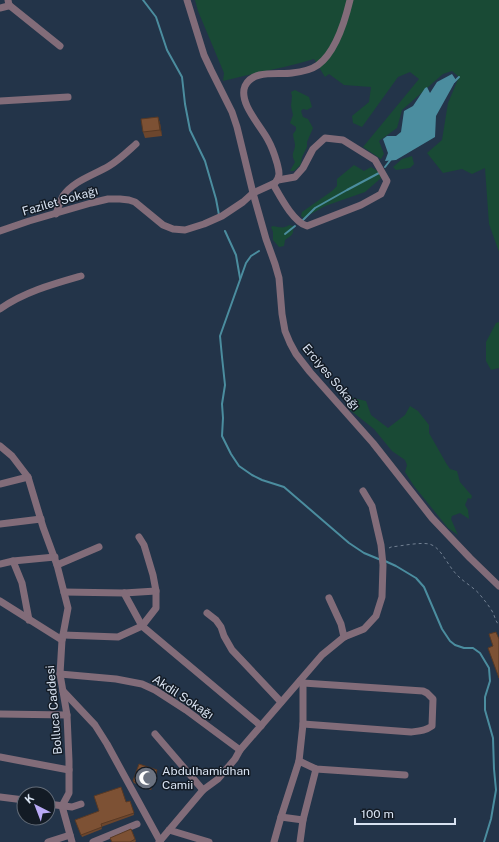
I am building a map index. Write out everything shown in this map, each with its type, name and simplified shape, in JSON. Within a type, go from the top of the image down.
[{"type":"street","name":"Erciyes Sokağı","points":[[187,0],[204,55],[210,70],[232,112],[237,127],[253,193],[279,278],[282,314],[285,331],[290,343],[296,354],[310,372],[373,443],[432,518],[499,586]]},
{"type":"street","points":[[275,182],[280,176],[269,142],[246,105],[244,98],[243,93],[247,82],[258,75],[293,73],[305,71],[319,65],[330,52],[340,32],[350,0]]},
{"type":"street","points":[[0,8],[8,6],[8,2],[60,46]]},
{"type":"street","points":[[0,101],[68,97]]},
{"type":"street","name":"Fazilet Sokağı","points":[[0,231],[91,203],[108,200],[129,200],[135,202],[163,225],[173,229],[185,230],[222,216],[243,202],[253,193],[275,182],[295,176],[303,168],[313,149],[325,138],[343,140],[375,160],[387,181],[381,194],[361,205],[307,226],[302,225],[295,219],[275,182]]},
{"type":"street","points":[[56,214],[63,196],[70,188],[111,164],[123,156],[136,144]]},
{"type":"street","points":[[0,309],[22,297],[54,284],[81,276]]},
{"type":"street","name":"Bolluca Caddesi","points":[[0,446],[12,456],[28,477],[55,557],[68,608],[62,638],[60,674],[67,715],[70,793],[62,806]]},
{"type":"street","points":[[0,484],[28,477]]},
{"type":"street","points":[[62,690],[96,725],[160,842],[203,790],[218,779],[235,759],[240,750],[281,702],[302,682],[322,655],[344,637],[364,629],[376,616],[382,597],[383,565],[381,545],[372,506],[363,491]]},
{"type":"street","points":[[0,524],[41,519]]},
{"type":"street","points":[[0,601],[29,620],[62,638],[118,637],[142,626],[156,608],[156,591],[144,545],[139,537]]},
{"type":"street","points":[[57,565],[99,547]]},
{"type":"street","points":[[0,564],[13,561],[55,557]]},
{"type":"street","points":[[13,561],[22,583],[29,620]]},
{"type":"street","points":[[64,592],[124,593],[156,591]]},
{"type":"street","points":[[124,593],[142,626],[261,726]]},
{"type":"street","points":[[329,598],[344,637]]},
{"type":"street","points":[[207,613],[221,626],[224,636],[232,650],[281,702]]},
{"type":"street","name":"Akdil Sokağı","points":[[60,674],[116,679],[142,684],[155,690],[186,710],[240,750]]},
{"type":"street","points":[[274,842],[299,761],[303,724],[302,682]]},
{"type":"street","points":[[302,682],[423,691],[428,692],[433,699],[432,726],[423,731],[411,732],[303,724]]},
{"type":"street","points":[[0,714],[67,715]]},
{"type":"street","points":[[155,734],[203,790]]},
{"type":"street","points":[[0,757],[69,770]]},
{"type":"street","points":[[299,761],[316,769],[405,774]]},
{"type":"street","points":[[300,842],[303,820],[316,769]]},
{"type":"street","points":[[0,797],[16,799]]},
{"type":"street","points":[[56,805],[72,807],[81,804]]},
{"type":"street","points":[[48,842],[71,838],[62,806]]},
{"type":"street","points":[[281,817],[303,820]]},
{"type":"street","points":[[93,842],[137,824]]},
{"type":"street","points":[[169,830],[209,842]]},
{"type":"path","points":[[382,556],[386,549],[392,547],[430,544],[441,553],[459,577],[481,595],[493,613],[494,619],[499,625]]},
{"type":"green space","points":[[195,0],[499,0],[499,252],[489,224],[485,168],[472,174],[462,169],[443,173],[427,153],[442,140],[448,103],[459,77],[452,71],[443,74],[402,110],[397,128],[379,141],[384,154],[381,159],[363,147],[419,79],[410,72],[398,77],[362,127],[353,123],[352,116],[369,102],[371,87],[344,85],[329,74],[325,77],[314,59],[223,81],[224,73],[198,11]]},
{"type":"green space","points":[[295,90],[309,97],[312,107],[301,111],[303,117],[308,119],[313,128],[302,157],[301,164],[294,171],[290,171],[295,162],[293,157],[295,145],[293,134],[296,127],[290,123],[293,115],[291,106],[291,92]]},
{"type":"green space","points":[[412,156],[414,164],[410,168],[396,170],[393,167],[402,159]]},
{"type":"green space","points":[[354,165],[364,171],[371,167],[379,172],[381,178],[365,192],[325,206],[304,218],[301,216],[302,212],[332,191],[337,186],[337,179]]},
{"type":"green space","points":[[289,225],[293,226],[293,233],[285,240],[284,246],[279,247],[273,240],[273,232],[271,227],[283,227]]},
{"type":"green space","points":[[499,322],[499,368],[491,370],[486,361],[486,342],[496,323]]},
{"type":"green space","points":[[345,396],[366,401],[371,415],[388,428],[405,415],[410,406],[418,411],[429,425],[429,433],[446,463],[450,469],[457,471],[460,482],[472,496],[471,499],[468,498],[465,505],[468,510],[469,519],[460,513],[452,516],[451,519],[458,535],[448,528],[414,486],[405,472],[407,465],[405,460],[392,451],[374,429],[350,410]]},
{"type":"water","points":[[452,74],[456,80],[436,116],[435,137],[396,160],[385,161],[388,153],[383,139],[387,136],[396,136],[401,132],[404,111],[413,106],[425,88],[427,87],[430,93],[437,82]]},
{"type":"building","points":[[158,117],[160,130],[143,132],[141,119]]},
{"type":"building","points":[[496,632],[499,639],[499,678],[488,648],[493,646],[489,634]]},
{"type":"building","name":"Abdulhamidhan Camii","points":[[139,764],[157,770],[150,788],[133,781]]},
{"type":"building","points":[[121,787],[126,802],[130,801],[134,813],[101,824],[102,827],[81,835],[75,820],[99,811],[94,796]]},
{"type":"building","points":[[131,829],[135,839],[130,842],[112,842],[110,838]]},
{"type":"waterway","points":[[143,0],[156,17],[167,50],[182,77],[190,130],[205,161],[219,215]]},
{"type":"waterway","points":[[454,82],[459,77]]},
{"type":"waterway","points":[[385,167],[392,158]]},
{"type":"waterway","points":[[302,221],[315,208],[379,173]]},
{"type":"waterway","points":[[285,234],[295,226]]},
{"type":"waterway","points":[[225,231],[236,255],[240,278]]},
{"type":"waterway","points":[[259,251],[251,256],[246,263],[220,336],[225,385],[222,404],[222,436],[239,466],[262,480],[284,487],[349,543],[364,553],[381,560]]},
{"type":"waterway","points":[[385,561],[416,578],[424,587],[442,629],[450,641],[455,645],[464,648],[473,648],[480,653],[489,668],[490,681],[485,697],[485,710],[493,738],[496,790],[491,819],[484,842]]},
{"type":"place","name":"Abdulhamidhan Camii","points":[[146,778]]}]
